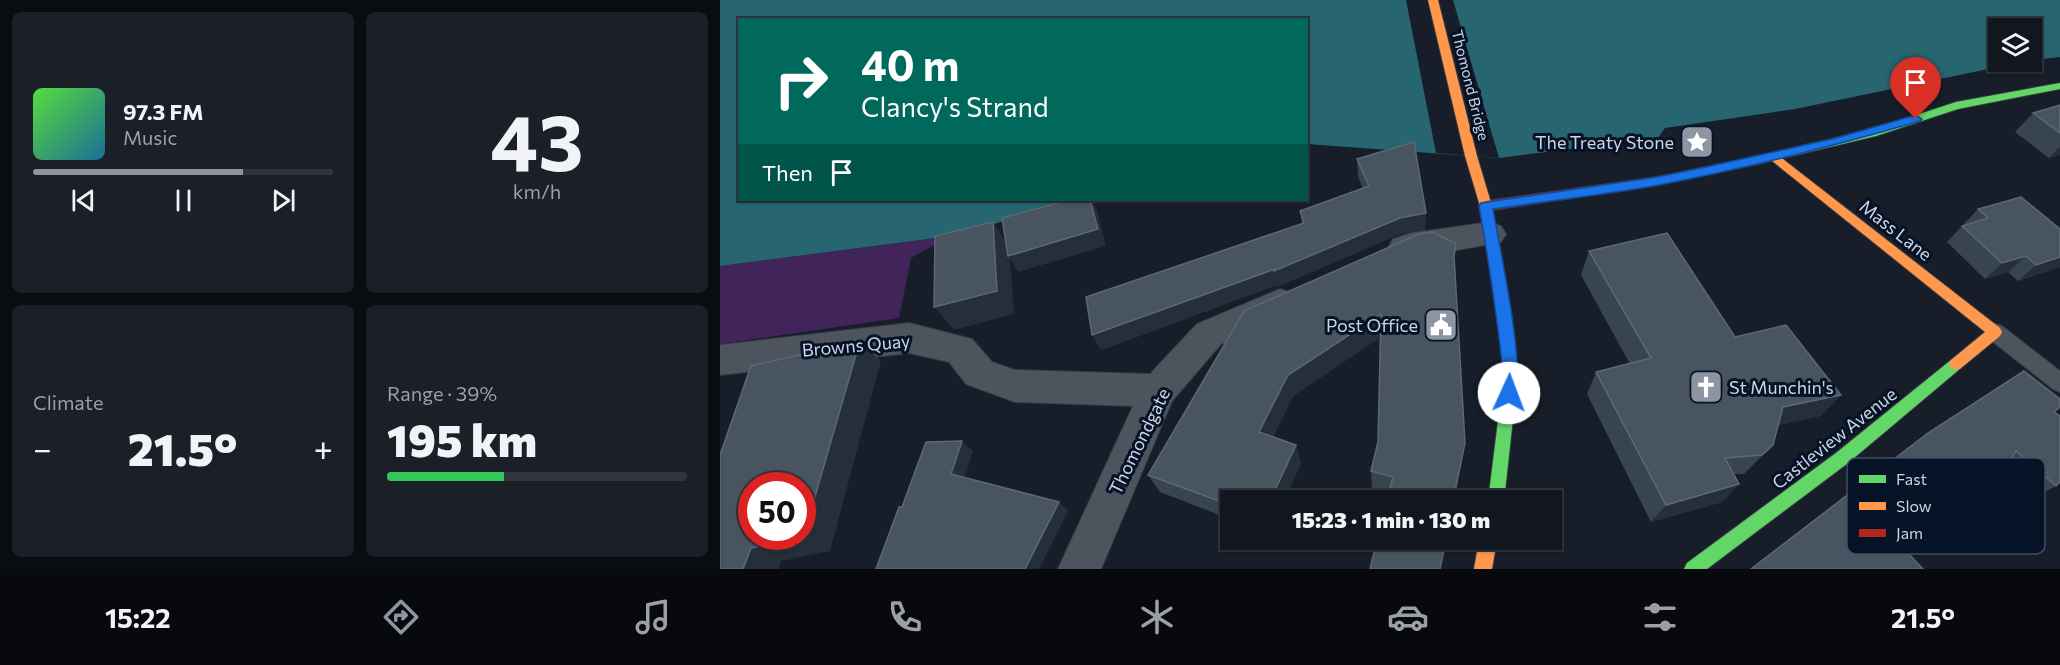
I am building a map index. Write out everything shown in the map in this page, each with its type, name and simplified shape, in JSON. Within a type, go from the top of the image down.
[{"type":"street","name":"Thomond Bridge","points":[[1433,0],[1488,220],[1511,373],[1497,490]]},
{"type":"street","points":[[1380,259],[1412,245],[1488,220],[1657,181],[1775,157],[1876,132],[1956,106],[2060,86]]},
{"type":"street","name":"Mass Lane","points":[[1775,157],[1995,332]]},
{"type":"street","name":"Thomondgate","points":[[1079,569],[1158,391],[1209,334],[1305,292]]},
{"type":"street","name":"Castleview Avenue","points":[[1693,569],[1842,458],[1995,332]]},
{"type":"street","name":"Browns Quay","points":[[720,360],[909,338],[960,350],[979,373],[1015,386],[1158,391]]},
{"type":"street","points":[[1483,569],[1486,550]]},
{"type":"lane","points":[[1995,332],[2060,382]]},
{"type":"shaded area","points":[[951,236],[911,258],[899,318],[720,344],[720,266]]},
{"type":"water","points":[[720,0],[2060,0],[2060,57],[2042,59],[2042,18],[1988,18],[1988,69],[1795,109],[1665,128],[1658,138],[1499,158],[1308,144],[1308,18],[738,18],[738,201],[1075,201],[951,236],[720,266]]},
{"type":"pier","points":[[1406,0],[1453,0],[1499,158],[1436,153]]},
{"type":"building","points":[[2060,105],[2060,133],[2033,113]]},
{"type":"building","points":[[1414,142],[1426,213],[1400,218],[1274,271],[1275,269],[1092,335],[1086,297],[1304,223],[1300,211],[1369,186],[1357,159]]},
{"type":"building","points":[[2021,197],[2060,229],[2060,257],[2036,265],[2026,256],[2002,263],[1962,226],[1988,218],[1978,209]]},
{"type":"building","points":[[1065,201],[1090,201],[1098,229],[1008,256],[1002,218]]},
{"type":"building","points":[[993,222],[997,291],[934,307],[935,236]]},
{"type":"building","points":[[1433,232],[1456,244],[1454,256],[1465,443],[1455,490],[1390,490],[1393,477],[1371,471],[1378,442],[1381,314],[1288,375],[1259,432],[1296,445],[1275,490],[1220,490],[1220,501],[1148,475],[1244,311],[1419,234]]},
{"type":"building","name":"St Munchin's","points":[[1667,233],[1735,337],[1786,325],[1841,395],[1783,407],[1773,445],[1762,455],[1725,458],[1739,484],[1666,505],[1596,372],[1651,358],[1589,251]]},
{"type":"building","points":[[860,341],[816,493],[816,472],[738,472],[738,550],[750,550],[743,569],[720,569],[720,455],[751,366]]},
{"type":"building","points":[[2024,371],[2060,399],[2060,407],[2054,412],[2060,416],[2060,482],[2056,486],[2045,476],[2045,458],[2024,458],[2016,451],[2012,458],[1895,458],[1928,433]]},
{"type":"building","points":[[962,441],[951,474],[1059,502],[1025,569],[876,569],[926,442]]},
{"type":"building","points":[[1847,495],[1847,554],[1909,554],[1923,569],[1880,568],[1751,569]]},
{"type":"building","points":[[1375,550],[1444,550],[1440,569],[1370,569]]},
{"type":"traffic: fast","points":[[1754,161],[1876,132],[1956,106],[2060,86]]},
{"type":"traffic: fast","points":[[1497,490],[1511,373],[1501,296]]},
{"type":"traffic: fast","points":[[1693,569],[1842,458],[1956,364]]},
{"type":"traffic: slow","points":[[1433,0],[1471,156],[1486,206],[1501,296]]},
{"type":"traffic: slow","points":[[1775,157],[1995,332],[1956,364]]},
{"type":"traffic: slow","points":[[1483,569],[1486,550]]},
{"type":"traffic: jam","points":[[1486,206],[1657,181],[1754,161]]},
{"type":"place","name":"The Treaty Stone","points":[[1697,142]]},
{"type":"place","name":"Post Office","points":[[1441,325]]},
{"type":"place","name":"St Munchin's","points":[[1706,387]]},
{"type":"route","points":[[1509,393],[1511,373],[1486,206],[1657,181],[1775,157],[1876,132],[1916,119]]}]
